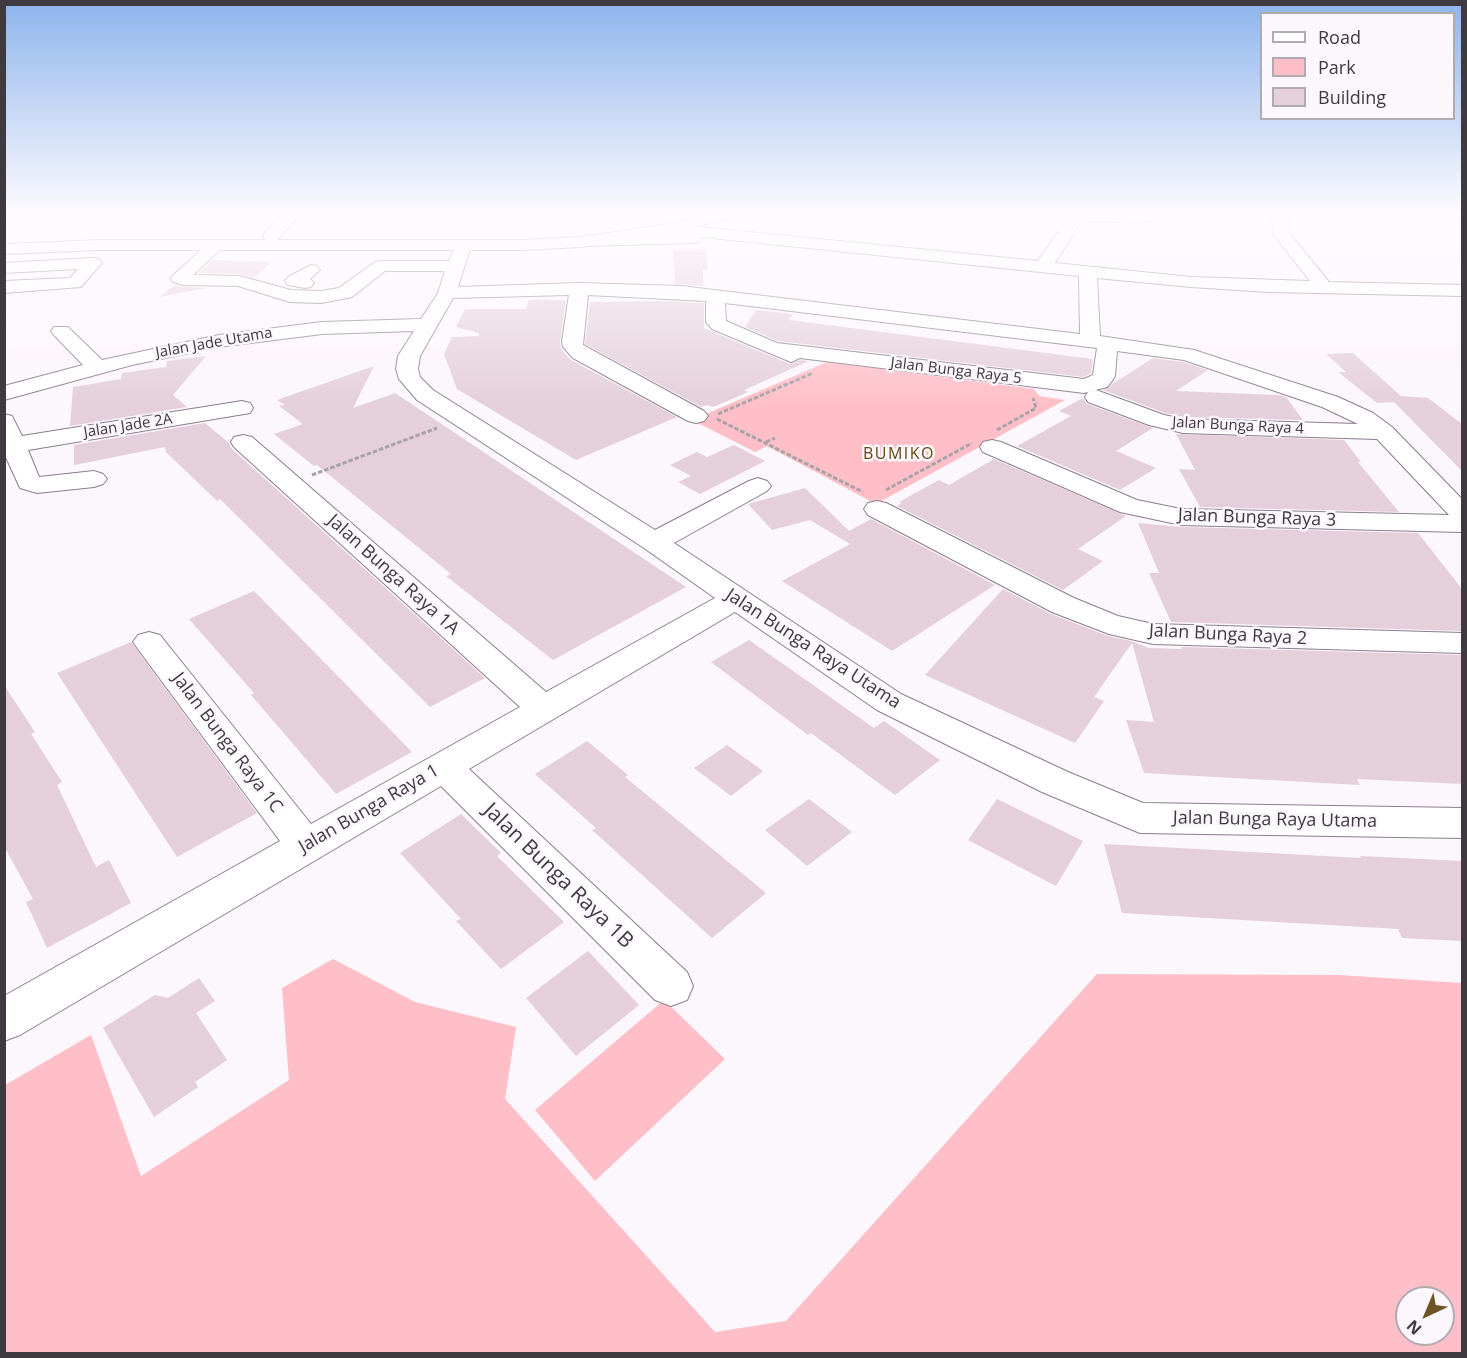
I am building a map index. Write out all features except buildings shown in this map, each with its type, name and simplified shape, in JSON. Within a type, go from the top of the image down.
[{"type":"main road","points":[[4,287],[75,283],[79,278]]},
{"type":"main road","points":[[180,278],[233,278]]},
{"type":"main road","points":[[245,278],[280,293],[302,297],[340,294],[365,278]]},
{"type":"main road","name":"Jalan Bunga Raya Utama","points":[[452,278],[447,293],[409,356],[407,369],[410,379],[425,396],[654,542],[889,702],[1055,782],[1140,818],[1462,823]]},
{"type":"main road","points":[[1089,278],[1104,376],[1090,392]]},
{"type":"main road","points":[[1154,278],[1191,282],[1462,290]]},
{"type":"main road","points":[[1317,278],[1324,287]]},
{"type":"main road","points":[[255,299],[280,293],[313,279]]},
{"type":"main road","points":[[579,289],[572,341],[573,347],[579,354],[696,416]]},
{"type":"main road","points":[[447,293],[579,289],[650,290],[715,296],[796,331],[811,368]]},
{"type":"main road","points":[[715,296],[716,322],[719,325],[1101,346],[1187,354],[1349,410],[1384,432],[1462,514]]},
{"type":"main road","name":"Jalan Jade Utama","points":[[4,393],[169,350],[280,332],[322,328],[428,325]]},
{"type":"main road","points":[[61,331],[98,367]]},
{"type":"main road","name":"Jalan Bunga Raya 5","points":[[796,331],[1101,346]]},
{"type":"main road","name":"Jalan Bunga Raya 5","points":[[796,331],[944,370],[1090,392]]},
{"type":"main road","points":[[944,370],[954,337]]},
{"type":"main road","name":"Jalan Bunga Raya 4","points":[[1090,392],[1157,420],[1183,426],[1384,432]]},
{"type":"main road","name":"Jalan Jade 2A","points":[[14,445],[242,408]]},
{"type":"main road","points":[[4,421],[29,483],[94,479]]},
{"type":"main road","name":"Jalan Bunga Raya 3","points":[[986,440],[1129,506],[1180,517],[1462,524]]},
{"type":"main road","name":"Jalan Bunga Raya 1A","points":[[243,442],[543,708]]},
{"type":"main road","points":[[654,542],[758,486]]},
{"type":"main road","name":"Jalan Bunga Raya 2","points":[[874,498],[1063,604],[1109,624],[1153,634],[1462,644]]},
{"type":"main road","name":"Jalan Bunga Raya 1","points":[[4,1020],[735,599]]},
{"type":"main road","name":"Jalan Bunga Raya 1C","points":[[149,642],[305,845]]},
{"type":"main road","name":"Jalan Bunga Raya 1B","points":[[444,766],[671,986]]},
{"type":"path","points":[[811,368],[712,416],[874,498],[986,440],[1036,408],[1031,392]]},
{"type":"path","points":[[290,483],[460,420]]},
{"type":"path","points":[[765,442],[775,438]]},
{"type":"green space","points":[[827,362],[1034,389],[1039,396],[1065,400],[876,504],[767,446],[755,452],[692,420]]},
{"type":"green space","points":[[333,959],[415,1002],[516,1027],[505,1099],[715,1332],[786,1321],[1097,974],[1339,975],[1462,983],[1462,1353],[5,1353],[5,1085],[91,1035],[141,1176],[289,1080],[282,988]]},
{"type":"green space","points":[[664,1000],[725,1059],[595,1181],[535,1110]]},
{"type":"district","name":"BUMIKO","points":[[899,454]]}]
